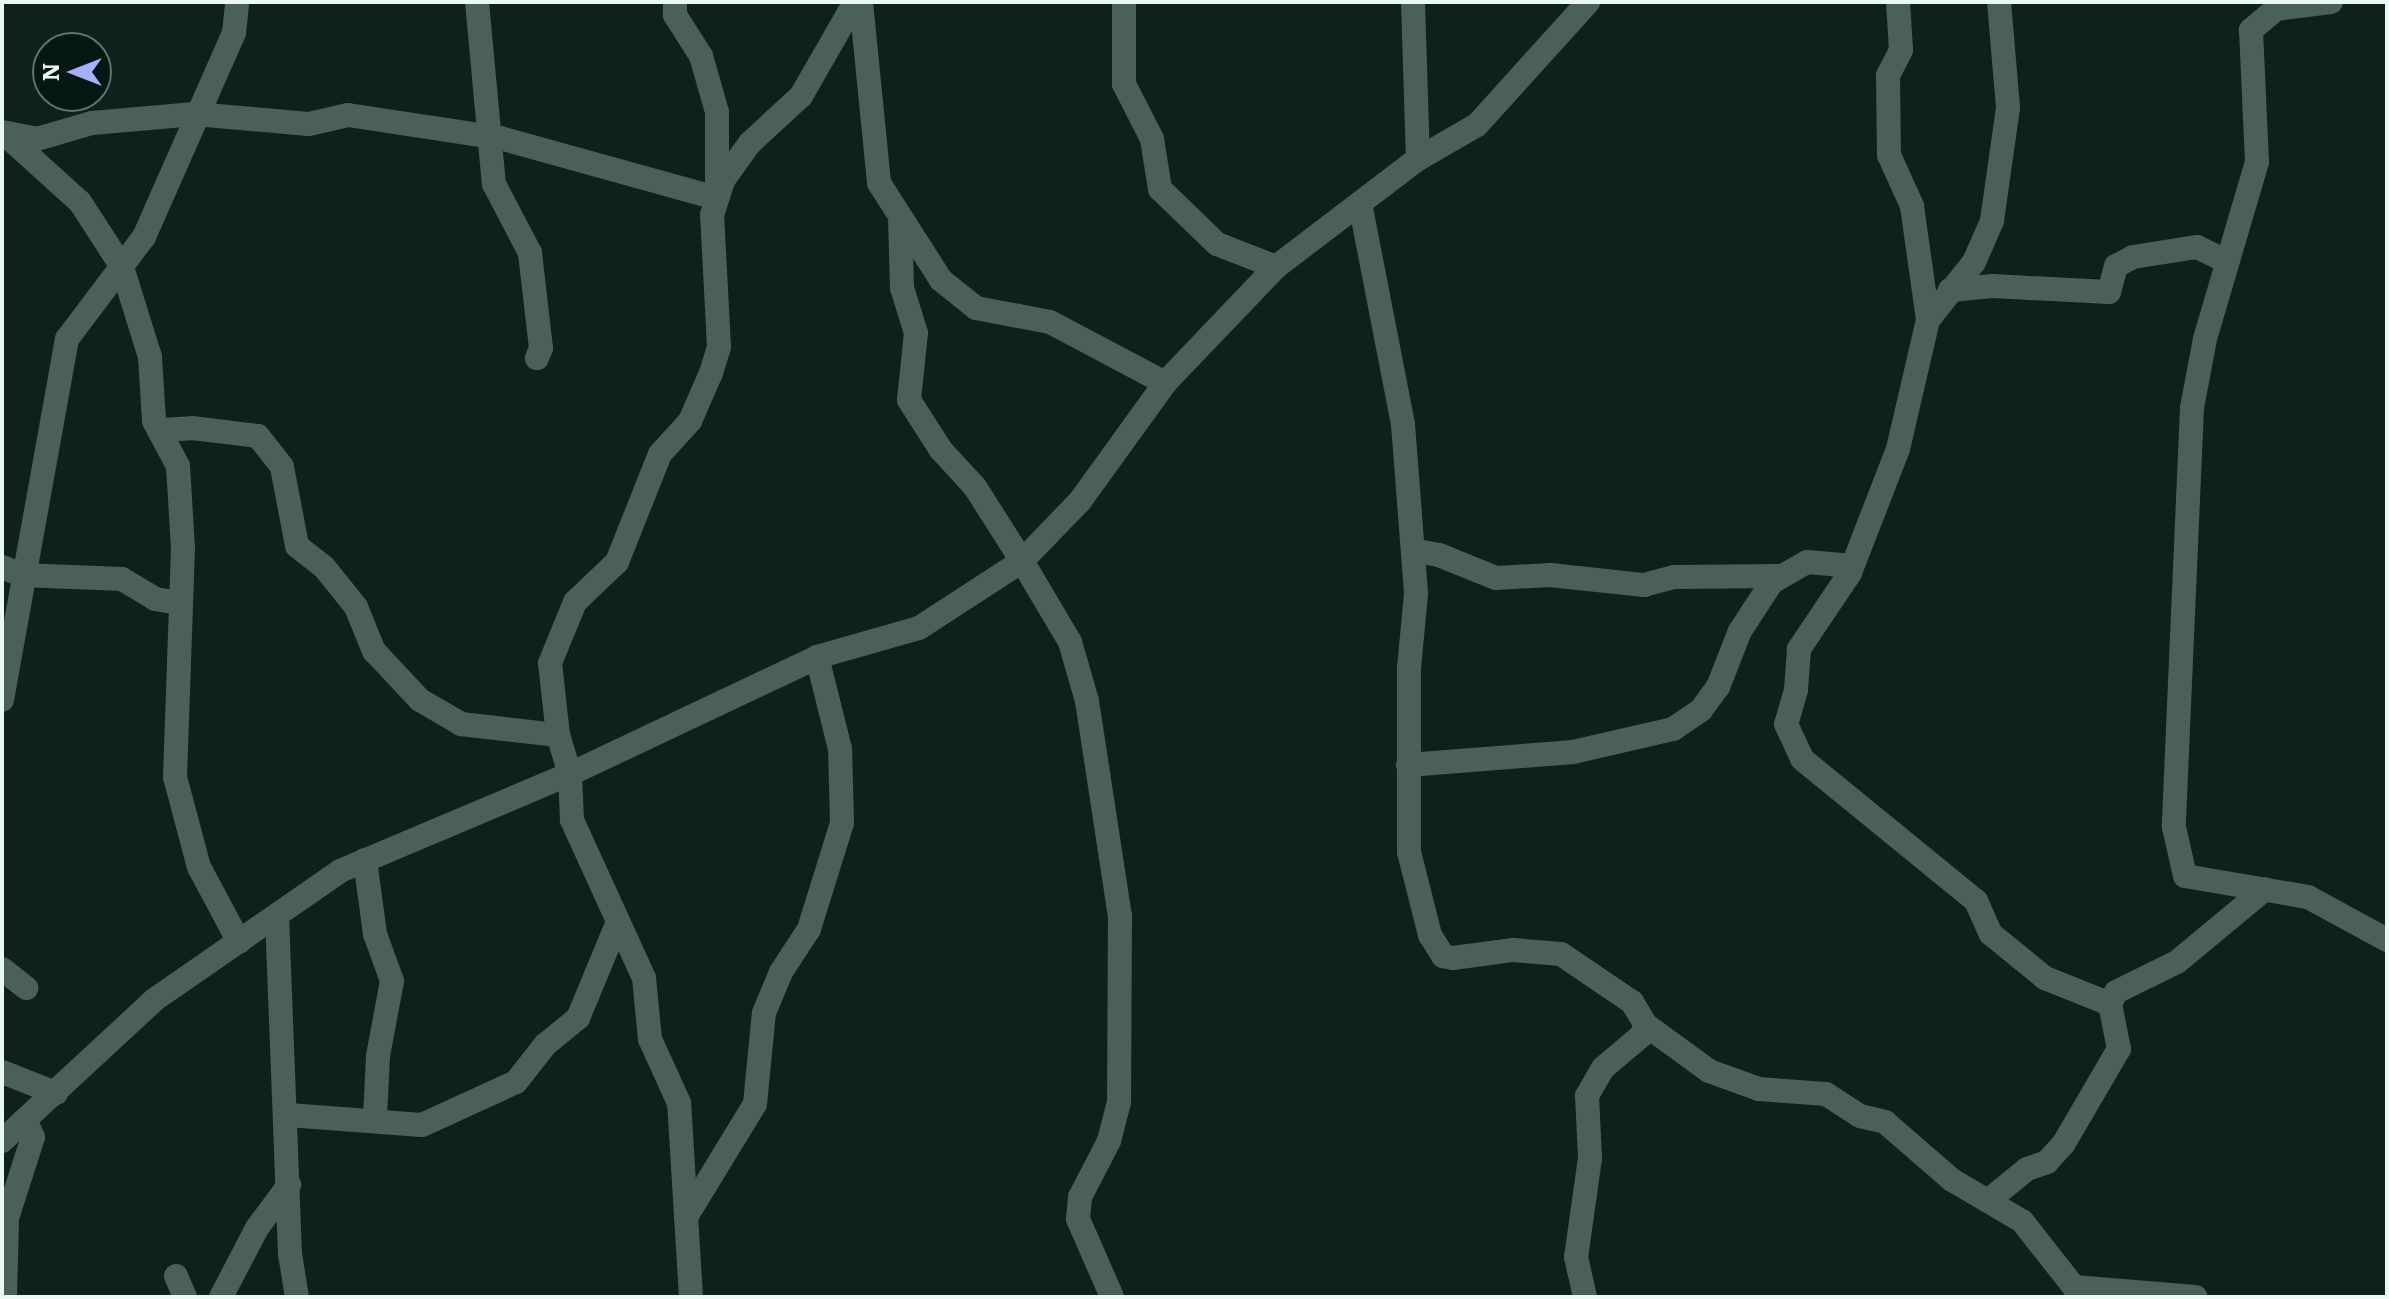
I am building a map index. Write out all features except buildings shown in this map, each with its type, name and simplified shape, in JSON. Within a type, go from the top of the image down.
[{"type":"street","points":[[2,700],[12,571],[67,339],[144,237],[195,114],[234,33],[237,2]]},
{"type":"street","points":[[477,2],[494,184],[530,253],[541,348],[537,358]]},
{"type":"street","points":[[675,2],[675,15],[701,56],[717,112],[717,198]]},
{"type":"street","points":[[691,1297],[679,1103],[655,1057],[644,978],[577,838],[568,800],[570,774],[558,735],[550,663],[563,620],[575,602],[617,562],[660,454],[690,421],[715,360],[712,215],[717,198],[737,160],[801,96],[822,67],[858,2]]},
{"type":"street","points":[[858,2],[879,183],[955,296],[976,308],[1050,322],[1165,383]]},
{"type":"street","points":[[1124,2],[1124,84],[1150,132],[1160,189],[1207,238],[1276,267]]},
{"type":"street","points":[[1413,2],[1418,159]]},
{"type":"street","points":[[2,1141],[154,1000],[365,860],[570,774],[817,657],[919,628],[1022,561],[1080,501],[1165,383],[1276,267],[1418,159],[1477,125],[1588,2]]},
{"type":"street","points":[[1898,2],[1901,50],[1888,75],[1889,155],[1912,206],[1928,320],[1898,449],[1850,573],[1799,649],[1796,690],[1787,716],[1789,735],[1802,759],[1976,901],[1991,934],[2045,978],[2110,1004]]},
{"type":"street","points":[[1928,320],[1985,243],[1994,208],[2008,108],[1999,2]]},
{"type":"street","points":[[2331,2],[2275,5],[2251,30],[2257,162],[2226,261],[2192,408],[2174,827],[2185,876],[2308,897],[2387,940]]},
{"type":"street","points":[[4,139],[37,139],[92,123],[195,114],[309,124],[348,115],[489,138],[717,198]]},
{"type":"street","points":[[4,139],[80,202],[122,267],[150,357],[154,421],[178,466],[181,603],[175,777],[199,867],[239,942]]},
{"type":"street","points":[[1360,203],[1401,404],[1413,550],[1409,852],[1434,947],[1453,958],[1513,950],[1561,954],[1632,1002],[1646,1025],[1709,1071],[1759,1089],[1826,1094],[1860,1116],[1885,1122],[1950,1178],[2022,1221],[2074,1287],[2196,1297]]},
{"type":"street","points":[[900,217],[902,288],[917,341],[909,400],[941,450],[975,487],[1022,561],[1080,670],[1119,903],[1119,1102],[1109,1141],[1077,1210],[1079,1230],[1112,1297]]},
{"type":"street","points":[[1950,290],[1993,286],[2109,292],[2116,266],[2133,257],[2197,247],[2226,261]]},
{"type":"street","points":[[159,430],[192,428],[258,436],[282,467],[297,546],[324,567],[356,607],[374,651],[420,700],[461,724],[558,735]]},
{"type":"street","points":[[1413,550],[1439,555],[1496,578],[1550,575],[1644,585],[1674,577],[1779,576],[1807,562],[1842,565]]},
{"type":"street","points":[[12,571],[122,579],[155,599],[181,603]]},
{"type":"street","points":[[1408,765],[1573,752],[1689,722],[1718,687],[1740,631],[1779,576]]},
{"type":"street","points":[[685,1219],[752,1111],[764,1013],[781,972],[809,929],[842,823],[840,749],[817,657]]},
{"type":"street","points":[[365,860],[375,934],[392,981],[378,1056],[375,1118]]},
{"type":"street","points":[[1989,1200],[2027,1169],[2047,1162],[2064,1143],[2119,1049],[2110,1004],[2116,992],[2177,962],[2265,889]]},
{"type":"street","points":[[277,916],[297,1297]]},
{"type":"street","points":[[288,1115],[375,1118],[422,1125],[516,1082],[545,1045],[578,1018],[618,922]]},
{"type":"street","points":[[2,969],[26,988]]},
{"type":"street","points":[[1585,1297],[1576,1257],[1590,1158],[1587,1096],[1603,1068],[1646,1025]]},
{"type":"street","points":[[2,1072],[56,1093]]},
{"type":"street","points":[[5,1297],[7,1218],[33,1137],[25,1120]]},
{"type":"street","points":[[221,1297],[257,1228],[289,1185]]}]
